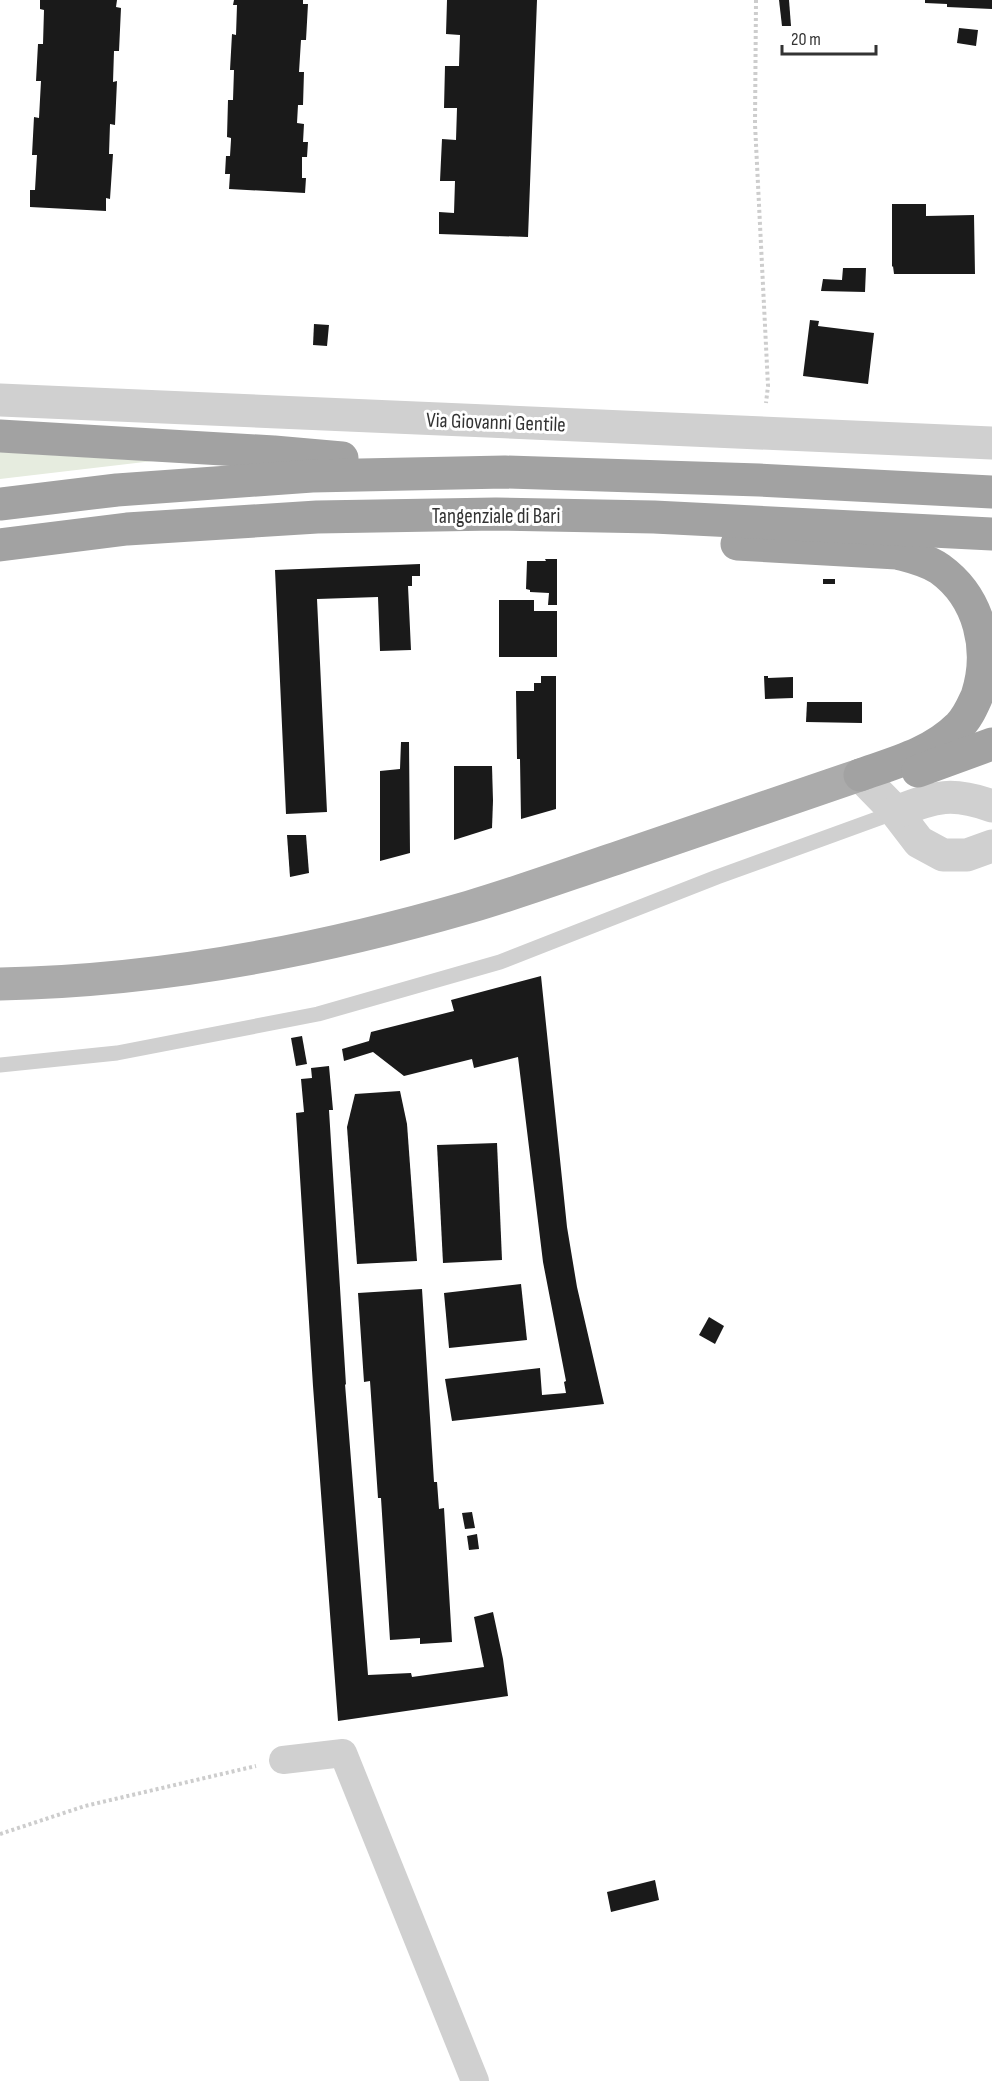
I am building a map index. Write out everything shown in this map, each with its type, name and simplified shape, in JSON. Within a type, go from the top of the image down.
[{"type":"highway","points":[[0,436],[274,452],[505,472]]},
{"type":"highway","name":"Tangenziale di Bari","points":[[0,504],[117,490],[312,476],[505,472],[770,481],[992,492]]},
{"type":"highway","name":"Tangenziale di Bari","points":[[0,545],[127,530],[317,518],[496,514],[654,517],[992,534]]},
{"type":"highway","points":[[654,517],[710,543],[897,553],[922,559],[940,569],[968,599],[982,635],[985,656],[983,674],[971,711],[959,727],[944,739],[916,755],[860,776]]},
{"type":"highway","points":[[860,776],[914,772],[992,744]]},
{"type":"main road","points":[[0,984],[111,978],[205,966],[287,952],[375,932],[470,907],[860,776]]},
{"type":"street","name":"Via Giovanni Gentile","points":[[0,400],[992,443]]},
{"type":"street","points":[[860,776],[896,812],[919,842],[943,855],[967,855],[992,846]]},
{"type":"street","points":[[896,812],[934,798],[954,795],[992,806]]},
{"type":"street","points":[[283,1760],[343,1753],[475,2081]]},
{"type":"lane","points":[[0,1065],[117,1053],[329,1011],[500,962],[717,877],[896,812]]},
{"type":"path","points":[[756,0],[755,124],[768,386],[764,434]]},
{"type":"path","points":[[0,1833],[85,1806],[283,1760]]},
{"type":"shaded area","points":[[0,452],[153,461],[0,479]]},
{"type":"building","points":[[40,0],[117,0],[116,7],[121,8],[119,51],[114,51],[113,82],[117,81],[115,125],[110,124],[109,154],[113,154],[110,199],[106,198],[106,211],[30,207],[30,190],[35,190],[37,155],[32,155],[34,117],[39,118],[41,81],[36,81],[38,44],[43,44],[44,10],[40,9]]},
{"type":"building","points":[[234,0],[303,0],[303,4],[308,4],[306,40],[301,40],[299,72],[304,72],[303,105],[298,105],[297,123],[304,124],[303,142],[308,142],[307,157],[302,157],[302,178],[306,178],[305,193],[229,189],[230,174],[225,174],[226,156],[230,156],[231,140],[227,137],[228,100],[233,100],[234,70],[230,70],[232,34],[236,35],[237,5],[233,5]]},
{"type":"building","points":[[447,0],[537,0],[528,237],[439,234],[439,212],[454,213],[455,181],[440,181],[442,139],[456,140],[457,108],[444,108],[445,66],[459,66],[460,35],[446,34]]},
{"type":"building","points":[[779,0],[789,0],[791,26],[782,26]]},
{"type":"building","points":[[925,0],[992,0],[992,9],[947,7],[947,4],[925,3]]},
{"type":"building","points":[[959,28],[978,30],[976,46],[957,43]]},
{"type":"building","points":[[892,204],[926,204],[926,216],[974,215],[975,274],[894,274]]},
{"type":"building","points":[[843,268],[866,268],[865,292],[821,291],[823,279],[842,280]]},
{"type":"building","points":[[810,320],[819,321],[818,326],[874,333],[868,384],[803,376]]},
{"type":"building","points":[[314,324],[329,325],[327,346],[313,345]]},
{"type":"building","points":[[545,559],[557,559],[557,605],[548,605],[549,593],[530,592],[526,589],[527,561],[546,561]]},
{"type":"building","points":[[420,564],[420,576],[412,576],[412,586],[408,586],[411,650],[380,651],[378,597],[317,599],[327,812],[286,814],[275,570]]},
{"type":"building","points":[[823,579],[835,579],[835,584],[823,584]]},
{"type":"building","points":[[499,600],[534,600],[534,611],[557,611],[557,657],[499,657]]},
{"type":"building","points":[[541,676],[556,676],[556,809],[521,819],[516,691],[534,691],[534,683],[541,683]]},
{"type":"building","points":[[764,676],[768,678],[793,677],[793,698],[765,699]]},
{"type":"building","points":[[807,702],[862,702],[862,723],[806,722]]},
{"type":"building","points":[[401,742],[409,742],[410,853],[380,861],[380,771],[400,769]]},
{"type":"building","points":[[454,766],[492,766],[493,801],[492,828],[454,840]]},
{"type":"building","points":[[287,835],[306,835],[309,873],[290,877]]},
{"type":"building","points":[[541,976],[567,1227],[577,1287],[604,1404],[452,1421],[445,1379],[540,1368],[542,1395],[566,1393],[564,1382],[566,1381],[543,1262],[518,1057],[474,1068],[472,1059],[404,1076],[373,1052],[344,1061],[342,1049],[369,1041],[371,1032],[454,1011],[451,1000]]},
{"type":"building","points":[[302,1036],[307,1064],[296,1066],[291,1038]]},
{"type":"building","points":[[329,1066],[333,1110],[329,1110],[345,1384],[368,1675],[411,1673],[412,1677],[484,1667],[474,1617],[493,1612],[508,1696],[338,1721],[313,1386],[296,1113],[304,1112],[301,1079],[312,1078],[311,1068]]},
{"type":"building","points":[[400,1091],[407,1124],[417,1261],[357,1264],[347,1127],[355,1094]]},
{"type":"building","points":[[497,1143],[502,1260],[443,1263],[437,1145]]},
{"type":"building","points":[[521,1284],[527,1340],[449,1348],[444,1293]]},
{"type":"building","points":[[422,1289],[434,1482],[437,1482],[439,1509],[444,1508],[452,1642],[420,1644],[420,1638],[390,1640],[381,1498],[378,1498],[370,1381],[364,1382],[358,1293]]},
{"type":"building","points":[[709,1317],[724,1326],[715,1344],[699,1335]]},
{"type":"building","points":[[472,1512],[475,1528],[465,1529],[462,1513]]},
{"type":"building","points":[[477,1534],[479,1549],[469,1550],[467,1536]]},
{"type":"building","points":[[655,1880],[659,1900],[611,1912],[607,1892]]}]
